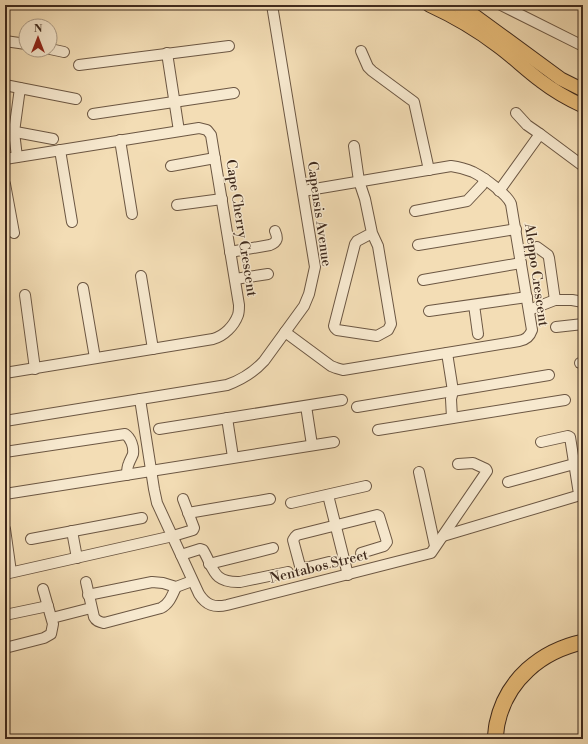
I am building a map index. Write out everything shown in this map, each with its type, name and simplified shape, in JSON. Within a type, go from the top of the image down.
[{"type":"highway","points":[[495,739],[497,724],[502,707],[509,692],[521,676],[535,663],[552,652],[583,642]]},
{"type":"main road","points":[[429,5],[444,12],[498,46],[541,82],[561,95],[583,106]]},
{"type":"main road","points":[[462,7],[561,79],[583,90]]},
{"type":"street","name":"Capensis Avenue","points":[[5,422],[234,383],[259,367],[304,306],[310,294],[315,263],[272,5]]},
{"type":"street","points":[[501,5],[583,46]]},
{"type":"street","points":[[444,12],[462,7],[472,29]]},
{"type":"street","points":[[5,41],[18,43]]},
{"type":"street","points":[[79,65],[229,46]]},
{"type":"street","points":[[58,51],[64,52]]},
{"type":"street","points":[[361,51],[370,70],[414,102],[429,170]]},
{"type":"street","points":[[167,53],[179,131]]},
{"type":"street","points":[[5,85],[76,99]]},
{"type":"street","points":[[17,157],[9,131],[20,88]]},
{"type":"street","points":[[93,114],[234,93]]},
{"type":"street","points":[[516,113],[527,125],[583,166]]},
{"type":"street","name":"Cape Cherry Crescent","points":[[5,159],[199,128],[207,130],[211,135],[239,305],[239,314],[225,333],[218,338],[5,373]]},
{"type":"street","points":[[9,131],[53,139]]},
{"type":"street","points":[[499,191],[540,134]]},
{"type":"street","points":[[120,140],[132,214]]},
{"type":"street","points":[[354,146],[359,181],[372,233],[378,246],[391,324],[388,330],[375,336],[337,330],[334,326],[356,244],[358,241],[372,233]]},
{"type":"street","points":[[60,150],[72,222]]},
{"type":"street","points":[[171,166],[215,158]]},
{"type":"street","name":"Aleppo Crescent","points":[[285,332],[331,366],[343,370],[523,341],[531,334],[527,297],[510,200],[471,171],[451,166],[303,191]]},
{"type":"street","points":[[415,211],[467,201],[485,180]]},
{"type":"street","points":[[5,184],[14,233]]},
{"type":"street","points":[[178,205],[222,201]]},
{"type":"street","points":[[190,208],[222,201]]},
{"type":"street","points":[[418,245],[516,229]]},
{"type":"street","points":[[230,252],[274,244],[277,238],[275,231]]},
{"type":"street","points":[[537,247],[548,255],[555,300]]},
{"type":"street","points":[[423,280],[521,263]]},
{"type":"street","points":[[235,279],[268,274]]},
{"type":"street","points":[[141,276],[153,348]]},
{"type":"street","points":[[83,288],[95,358]]},
{"type":"street","points":[[25,295],[35,369]]},
{"type":"street","points":[[429,311],[527,297]]},
{"type":"street","points":[[529,310],[555,300],[572,300],[583,302]]},
{"type":"street","points":[[474,305],[478,334]]},
{"type":"street","points":[[556,327],[583,324]]},
{"type":"street","points":[[447,353],[453,391],[451,400],[452,418]]},
{"type":"street","points":[[357,407],[549,375]]},
{"type":"street","points":[[86,582],[91,608],[96,620],[101,622],[109,622],[166,606],[176,588],[192,580],[157,503],[140,400]]},
{"type":"street","points":[[159,429],[342,400]]},
{"type":"street","points":[[378,430],[565,400]]},
{"type":"street","points":[[306,406],[312,445]]},
{"type":"street","points":[[227,418],[234,457]]},
{"type":"street","points":[[5,452],[125,434],[129,437],[132,443],[133,450],[133,455],[127,467],[127,475]]},
{"type":"street","points":[[443,536],[577,496],[579,494],[570,437],[568,436],[541,442]]},
{"type":"street","points":[[5,494],[334,442]]},
{"type":"street","points":[[433,550],[487,471],[486,469],[473,463],[458,464]]},
{"type":"street","points":[[508,482],[574,464]]},
{"type":"street","points":[[419,472],[433,550]]},
{"type":"street","points":[[291,503],[366,486]]},
{"type":"street","points":[[328,495],[348,575]]},
{"type":"street","points":[[5,529],[8,573],[194,530],[183,499]]},
{"type":"street","points":[[188,514],[270,499]]},
{"type":"street","points":[[329,562],[305,568],[300,566],[293,540],[295,537],[297,535],[380,516],[387,542],[386,545],[361,553]]},
{"type":"street","points":[[31,539],[142,518]]},
{"type":"street","points":[[72,531],[77,558]]},
{"type":"street","points":[[209,564],[273,548]]},
{"type":"street","points":[[181,555],[201,549],[213,572],[219,577],[232,582],[240,582],[288,572]]},
{"type":"street","name":"Nentabos Street","points":[[192,580],[202,600],[214,606],[227,605],[348,575],[433,550]]},
{"type":"street","points":[[88,595],[152,582],[176,588]]},
{"type":"street","points":[[5,648],[44,638],[51,634],[53,628],[52,618],[43,589]]},
{"type":"street","points":[[5,615],[48,606]]},
{"type":"street","points":[[52,618],[91,608]]}]
